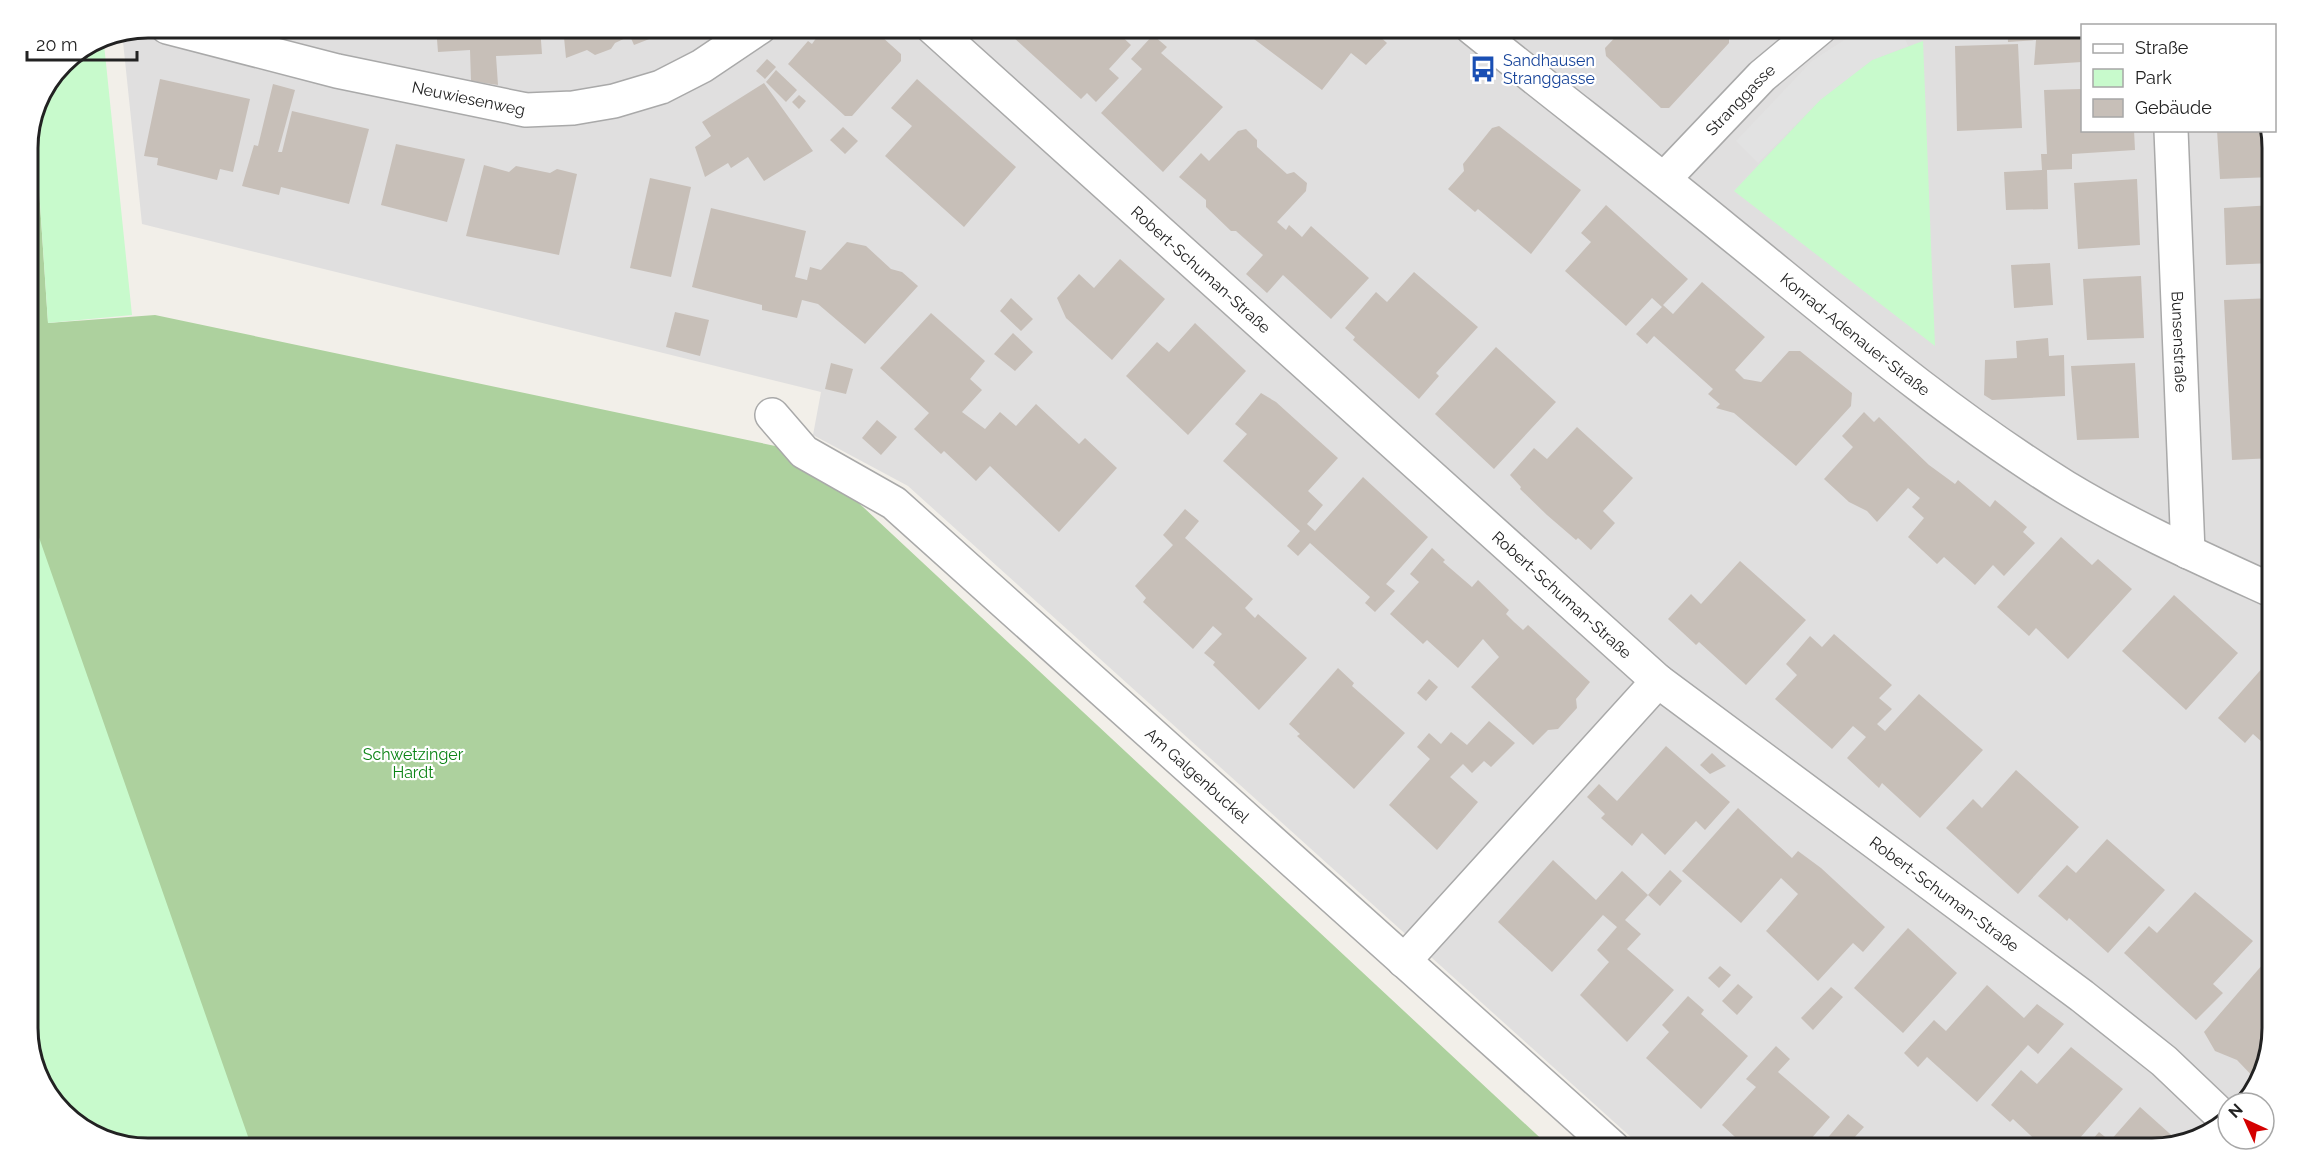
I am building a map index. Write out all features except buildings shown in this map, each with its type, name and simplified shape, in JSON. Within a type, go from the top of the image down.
[{"type":"street","name":"Neuwiesenweg","points":[[210,38],[337,71],[526,110],[573,108],[614,101],[661,87],[702,66],[743,38]]},
{"type":"street","name":"Robert-Schuman-Straße","points":[[944,38],[1658,681],[2082,996],[2164,1061],[2216,1110]]},
{"type":"street","name":"Konrad-Adenauer-Straße","points":[[1484,38],[1959,415],[2067,488],[2188,552],[2262,586]]},
{"type":"street","name":"Stranggasse","points":[[1664,179],[1762,76],[1808,38]]},
{"type":"street","name":"Bunsenstraße","points":[[2171,132],[2188,552]]},
{"type":"street","name":"Am Galgenbuckel","points":[[772,415],[804,452],[894,503],[1602,1138]]},
{"type":"street","points":[[1404,961],[1658,681]]},
{"type":"shaded area","points":[[140,38],[2081,38],[2081,132],[2261,132],[2262,1042],[2251,1076],[2242,1091],[2216,1091],[2216,1117],[2208,1123],[2167,1137],[1632,1138],[908,486],[813,435],[821,392],[142,224],[123,40]]},
{"type":"shaded area","points":[[1847,38],[1905,38],[1908,46],[1872,60],[1820,100],[1758,163],[1736,141],[1812,61]]},
{"type":"green space","points":[[1923,41],[1935,346],[1734,191],[1820,100],[1872,60]]},
{"type":"green space","points":[[104,46],[132,315],[48,323],[38,174],[38,133],[43,112],[60,81],[86,56]]},
{"type":"green space","name":"Schwetzinger Hardt","points":[[38,174],[48,323],[155,315],[804,452],[1540,1138],[148,1138],[112,1132],[86,1119],[65,1100],[56,1089],[43,1063],[38,1035]]},
{"type":"green space","points":[[38,535],[249,1138],[148,1138],[112,1132],[86,1119],[65,1100],[56,1089],[43,1063],[38,1035]]},
{"type":"place","name":"Sandhausen Stranggasse","points":[[1483,69]]}]
